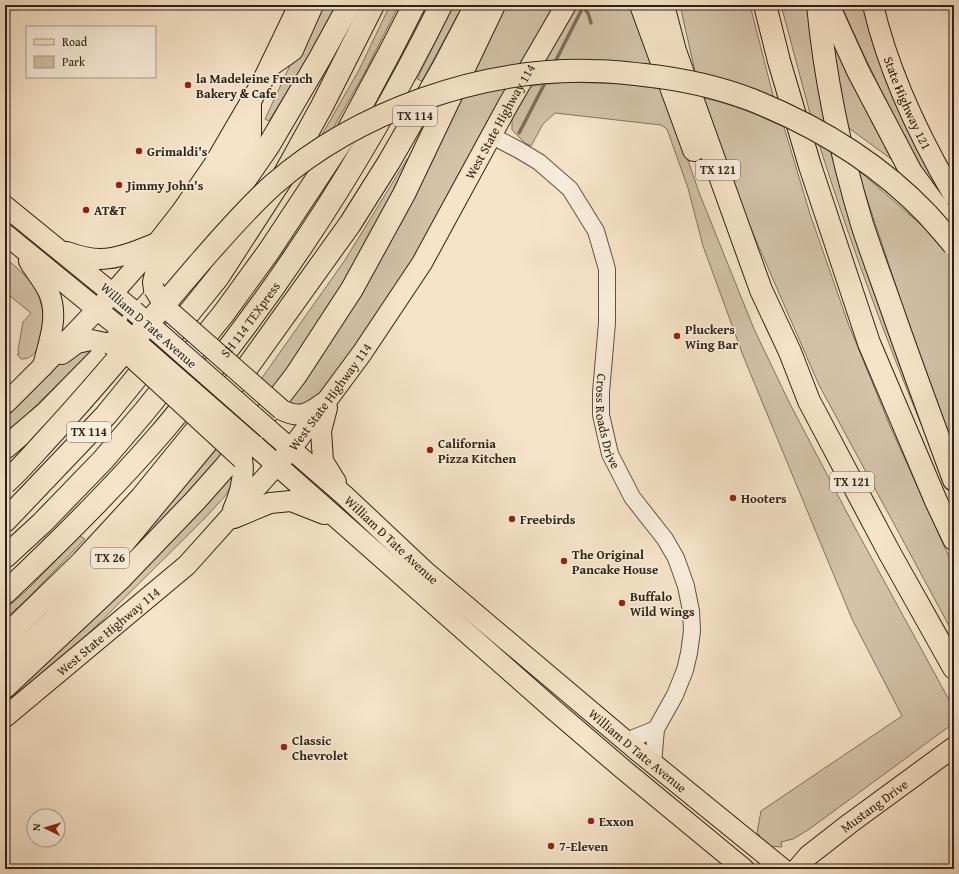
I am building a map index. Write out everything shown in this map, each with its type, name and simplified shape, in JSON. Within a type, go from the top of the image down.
[{"type":"highway","points":[[272,64],[292,50],[312,5]]},
{"type":"highway","points":[[5,448],[47,412],[98,360],[165,286],[223,212],[269,144],[320,58],[349,5]]},
{"type":"highway","name":"TX 114","points":[[5,521],[106,415],[218,277],[284,175],[322,106],[373,5]]},
{"type":"highway","name":"SH 114 TEXpress","points":[[5,557],[42,523],[103,460],[224,313],[269,251],[344,136],[414,5]]},
{"type":"highway","name":"SH 114 TEXpress","points":[[5,593],[61,540],[118,481],[161,433],[242,332],[327,210],[364,149],[413,62],[441,5]]},
{"type":"highway","name":"TX 114","points":[[5,636],[82,562],[141,498],[246,369],[350,224],[389,162],[443,68],[476,5]]},
{"type":"highway","points":[[5,687],[121,578],[195,501],[226,466],[296,375],[352,290],[404,194],[494,5]]},
{"type":"highway","points":[[641,5],[737,266],[760,290]]},
{"type":"highway","name":"TX 121","points":[[663,5],[675,51],[760,290],[790,352],[809,401],[954,668]]},
{"type":"highway","points":[[765,5],[779,61],[810,166],[869,343],[936,501],[954,539]]},
{"type":"highway","points":[[818,5],[827,78],[847,171],[865,232],[932,423],[954,480]]},
{"type":"highway","points":[[831,12],[858,71],[911,172],[954,231]]},
{"type":"highway","points":[[5,483],[73,411],[238,218],[273,185],[317,151],[373,120],[420,100],[481,82],[539,73],[591,71],[619,72],[690,82],[751,100],[814,129],[861,158],[928,214],[954,245]]},
{"type":"highway","name":"TX 26","points":[[5,667],[50,624],[100,571],[207,442],[324,279],[328,254]]},
{"type":"highway","points":[[5,491],[70,434],[133,366],[168,339]]},
{"type":"main road","points":[[5,404],[42,368],[96,309],[113,293],[157,243],[182,211],[213,166],[251,101],[272,64],[299,5]]},
{"type":"main road","name":"West State Highway 114","points":[[5,717],[187,565],[276,464],[292,449],[379,330],[422,263],[566,5]]},
{"type":"main road","name":"State Highway 121","points":[[873,5],[876,19],[897,80],[938,169],[954,196]]},
{"type":"main road","points":[[251,101],[251,135],[231,168],[198,216],[155,274],[153,282],[154,289],[166,308],[282,410],[289,414],[305,414],[314,410],[330,396]]},
{"type":"main road","name":"William D Tate Avenue","points":[[5,206],[134,310],[344,495],[427,574],[640,753],[783,869]]},
{"type":"main road","name":"William D Tate Avenue","points":[[5,234],[96,309],[128,354],[248,452],[276,464],[581,733],[736,865]]},
{"type":"main road","points":[[58,249],[83,258],[100,259],[134,252],[157,243]]},
{"type":"main road","points":[[23,249],[49,294],[53,308],[53,322],[42,368]]},
{"type":"main road","points":[[42,368],[77,343],[115,336]]},
{"type":"main road","points":[[330,396],[320,432],[323,461],[344,495]]},
{"type":"main road","points":[[228,520],[235,504],[248,452]]},
{"type":"main road","points":[[228,520],[270,503],[291,501],[339,521]]},
{"type":"main road","points":[[414,587],[428,586],[469,620],[486,623]]},
{"type":"main road","points":[[581,733],[602,735],[628,755],[640,753]]},
{"type":"main road","name":"Mustang Drive","points":[[797,869],[808,856],[844,828],[948,752]]},
{"type":"street","name":"Cross Roads Drive","points":[[492,136],[539,162],[570,189],[596,231],[607,268],[607,323],[601,392],[602,414],[608,448],[632,497],[665,539],[676,558],[686,586],[691,611],[692,631],[685,670],[675,695],[656,729],[640,753]]},
{"type":"street","points":[[640,753],[656,729]]},
{"type":"green space","points":[[318,5],[340,5],[269,121],[265,119]]},
{"type":"green space","points":[[390,5],[399,5],[365,72],[331,132],[320,138],[359,70]]},
{"type":"green space","points":[[454,5],[463,5],[422,81],[417,79]]},
{"type":"green space","points":[[503,5],[559,5],[404,278],[324,393],[303,406],[288,404]]},
{"type":"green space","points":[[575,5],[631,5],[653,67],[541,63]]},
{"type":"green space","points":[[680,5],[750,5],[774,99],[696,76]]},
{"type":"green space","points":[[781,5],[811,5],[830,127],[811,117]]},
{"type":"green space","points":[[841,5],[863,5],[883,72],[927,166],[954,214],[919,169]]},
{"type":"green space","points":[[825,15],[898,164],[842,123]]},
{"type":"green space","points":[[566,82],[625,84],[663,89],[700,195],[754,329],[789,402],[853,524],[954,709],[954,723],[808,830],[793,839],[781,842],[782,847],[769,846],[758,841],[760,836],[757,833],[761,811],[902,716],[852,619],[744,358],[703,246],[688,188],[667,129],[661,125],[555,113],[543,124],[531,146],[525,143],[512,130],[512,119],[530,86]]},
{"type":"green space","points":[[704,98],[745,110],[784,127],[810,214],[848,323],[890,426],[954,568],[954,635],[819,385],[745,215]]},
{"type":"green space","points":[[819,144],[836,154],[926,422],[921,424],[867,285]]},
{"type":"green space","points":[[407,159],[412,160],[384,217],[274,394],[259,382],[345,260]]},
{"type":"green space","points":[[857,169],[934,236],[954,261],[954,460]]},
{"type":"green space","points":[[7,259],[32,284],[38,294],[46,314],[40,342],[37,349],[28,358],[21,359],[17,354],[19,354],[18,350],[23,322],[31,313],[5,292],[5,261]]},
{"type":"green space","points":[[88,347],[92,351],[22,419],[5,432],[5,411],[51,369]]},
{"type":"green space","points":[[217,446],[224,457],[135,555],[108,573]]},
{"type":"green space","points":[[232,470],[234,475],[233,483],[226,495],[204,519],[74,648],[5,709],[5,698]]},
{"type":"green space","points":[[80,536],[85,539],[28,598],[5,619],[5,609],[25,592]]},
{"type":"waterway","points":[[554,64],[584,5]]},
{"type":"waterway","points":[[583,7],[588,13],[591,23]]},
{"type":"waterway","points":[[519,133],[546,81]]},
{"type":"place","name":"la Madeleine French Bakery & Cafe","points":[[188,85]]},
{"type":"place","name":"Grimaldi's","points":[[139,151]]},
{"type":"place","name":"Jimmy John's","points":[[119,185]]},
{"type":"place","name":"AT&T","points":[[86,210]]},
{"type":"place","name":"Pluckers Wing Bar","points":[[677,336]]},
{"type":"place","name":"California Pizza Kitchen","points":[[430,450]]},
{"type":"place","name":"Hooters","points":[[733,498]]},
{"type":"place","name":"Freebirds","points":[[512,519]]},
{"type":"place","name":"The Original Pancake House","points":[[564,561]]},
{"type":"place","name":"Buffalo Wild Wings","points":[[622,603]]},
{"type":"place","name":"Classic Chevrolet","points":[[284,747]]},
{"type":"place","name":"Exxon","points":[[591,821]]},
{"type":"place","name":"7-Eleven","points":[[551,846]]}]
